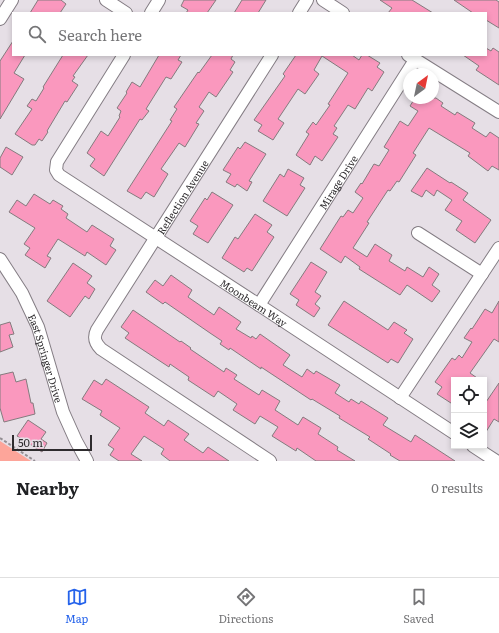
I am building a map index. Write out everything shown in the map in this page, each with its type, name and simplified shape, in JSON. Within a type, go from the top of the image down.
[{"type":"street","points":[[0,18],[12,0]]},
{"type":"street","points":[[106,0],[124,12]]},
{"type":"street","points":[[152,12],[159,0]]},
{"type":"street","points":[[300,12],[308,0]]},
{"type":"street","points":[[323,0],[341,12]]},
{"type":"street","name":"Moonbeam Way","points":[[123,56],[57,162],[56,170],[62,178],[451,431]]},
{"type":"street","name":"Reflection Avenue","points":[[270,461],[101,349],[94,337],[271,56]]},
{"type":"street","points":[[411,57],[499,112]]},
{"type":"street","name":"Mirage Drive","points":[[259,305],[411,57]]},
{"type":"street","points":[[418,233],[482,274]]},
{"type":"street","points":[[400,398],[499,248]]},
{"type":"street","name":"East Springer Drive","points":[[1,263],[22,293],[38,326],[63,412],[87,461]]},
{"type":"street","points":[[478,449],[496,461]]},
{"type":"path","points":[[0,438],[35,461]]},
{"type":"shaded area","points":[[0,441],[31,461],[0,461]]},
{"type":"building","points":[[38,0],[61,0],[66,4],[61,12],[31,12]]},
{"type":"building","points":[[184,0],[216,0],[208,12],[187,12],[188,10],[181,6]]},
{"type":"building","points":[[242,0],[266,0],[259,12],[235,12]]},
{"type":"building","points":[[380,0],[412,0],[431,12],[389,12],[392,8]]},
{"type":"building","points":[[454,0],[496,0],[499,2],[499,28],[487,21],[487,12],[472,12]]},
{"type":"building","points":[[12,43],[12,56],[24,56],[14,73],[24,79],[0,119],[0,61]]},
{"type":"building","points":[[493,48],[499,52],[499,85],[476,70],[479,66],[464,56],[487,56],[487,49],[491,51]]},
{"type":"building","points":[[62,56],[87,56],[73,76],[75,77],[72,81],[78,85],[67,102],[65,101],[42,141],[39,139],[35,145],[32,145],[15,134],[32,109],[27,106],[32,99],[36,101],[44,88],[43,87]]},
{"type":"building","points":[[158,56],[180,56],[178,60],[182,62],[171,79],[166,77],[146,109],[149,111],[142,120],[140,119],[104,176],[90,166],[95,159],[87,153],[101,131],[108,136],[120,117],[121,111],[117,108],[132,82],[140,87]]},
{"type":"building","points":[[211,56],[232,56],[231,59],[235,62],[230,70],[233,72],[216,97],[209,92],[199,107],[204,111],[196,123],[199,124],[185,147],[179,143],[161,169],[168,174],[154,197],[146,192],[141,199],[127,191],[172,121],[170,120],[177,109],[174,107],[198,72],[199,73]]},
{"type":"building","points":[[295,56],[322,56],[314,70],[319,74],[305,94],[298,89],[278,119],[284,123],[273,140],[258,131],[262,125],[254,120],[285,76],[283,74]]},
{"type":"building","points":[[322,56],[353,56],[359,60],[361,56],[369,56],[380,63],[377,67],[384,72],[372,91],[368,88],[355,109],[348,105],[334,126],[337,128],[333,134],[338,137],[322,161],[315,156],[310,165],[296,155],[309,134],[306,132],[313,122],[316,125],[330,105],[328,104],[348,73]]},
{"type":"building","points":[[439,100],[443,103],[441,106],[455,115],[457,112],[475,123],[472,128],[486,137],[490,132],[499,138],[499,170],[492,166],[488,171],[468,156],[470,153],[429,128],[413,153],[416,155],[399,182],[397,181],[390,191],[388,190],[367,222],[369,223],[353,248],[367,257],[375,244],[392,255],[389,261],[405,271],[407,267],[423,277],[429,267],[439,274],[432,285],[440,291],[432,302],[407,285],[400,295],[359,269],[360,267],[345,256],[341,263],[320,249],[341,216],[343,217],[348,210],[353,213],[363,198],[355,192],[361,183],[362,184],[374,164],[379,166],[389,150],[384,147],[400,121],[408,126],[418,111],[410,106],[411,104],[439,104]]},
{"type":"building","points":[[245,142],[266,154],[249,181],[252,182],[247,191],[237,184],[235,187],[226,182],[231,174],[223,170],[238,147],[240,149]]},
{"type":"building","points":[[6,147],[23,157],[12,175],[0,167],[0,158]]},
{"type":"building","points":[[427,168],[468,193],[463,200],[491,220],[475,243],[456,230],[462,221],[445,210],[452,200],[437,190],[434,196],[426,190],[422,197],[411,191]]},
{"type":"building","points":[[288,169],[304,178],[300,185],[305,188],[287,216],[263,201],[280,174],[284,177]]},
{"type":"building","points":[[212,192],[233,205],[208,243],[193,234],[198,226],[190,221],[205,198],[207,200]]},
{"type":"building","points":[[34,194],[50,204],[53,200],[63,206],[61,209],[68,214],[66,218],[87,232],[92,225],[114,239],[110,246],[116,250],[106,265],[87,252],[85,256],[58,239],[47,256],[51,258],[45,268],[25,255],[30,248],[24,244],[35,228],[9,212],[17,200],[26,206]]},
{"type":"building","points":[[255,214],[272,225],[267,232],[274,237],[252,271],[247,268],[244,272],[222,258],[235,237],[238,239]]},
{"type":"building","points":[[311,262],[327,272],[315,292],[321,296],[315,304],[320,308],[314,317],[296,305],[299,300],[290,294]]},
{"type":"building","points":[[73,263],[92,276],[87,283],[95,289],[89,299],[85,296],[70,317],[47,301]]},
{"type":"building","points":[[171,275],[192,290],[188,297],[214,315],[219,307],[241,322],[236,329],[251,338],[252,336],[256,339],[260,334],[290,355],[283,365],[302,377],[307,369],[314,374],[316,371],[340,385],[335,393],[349,402],[351,399],[359,404],[361,401],[388,418],[383,425],[411,442],[415,435],[455,461],[400,461],[368,439],[370,437],[339,418],[340,416],[312,399],[311,400],[230,348],[229,350],[220,344],[222,341],[165,302],[163,304],[146,292],[155,280],[163,286]]},
{"type":"building","points":[[344,301],[388,330],[394,322],[407,330],[404,333],[413,339],[398,363],[391,359],[388,363],[328,325]]},
{"type":"building","points":[[499,301],[499,342],[494,339],[470,373],[476,377],[451,377],[451,403],[437,394],[442,387],[435,382],[452,358],[455,360],[459,355],[462,358],[472,342],[464,338],[471,328],[472,329],[485,309],[492,313]]},
{"type":"building","points":[[133,310],[180,342],[181,341],[191,348],[190,349],[224,372],[226,368],[237,375],[234,379],[259,395],[262,390],[280,401],[275,410],[298,425],[303,417],[321,428],[318,434],[338,447],[337,450],[355,461],[316,461],[297,448],[296,451],[272,436],[278,427],[260,416],[255,424],[233,410],[237,404],[218,391],[214,397],[188,380],[189,377],[170,364],[169,367],[125,338],[129,333],[121,327]]},
{"type":"building","points":[[10,322],[14,334],[9,335],[13,347],[0,352],[0,325]]},
{"type":"building","points":[[13,372],[16,382],[26,379],[35,414],[4,422],[0,408],[0,375]]},
{"type":"building","points":[[106,379],[149,407],[145,413],[164,426],[168,420],[189,434],[184,440],[203,453],[208,447],[229,461],[170,461],[161,454],[164,449],[144,436],[131,454],[142,461],[119,461],[110,455],[114,449],[108,445],[120,428],[100,415],[102,411],[82,399],[94,380],[102,385]]},
{"type":"building","points":[[499,383],[499,422],[494,419],[487,430],[487,413],[487,401]]},
{"type":"building","points":[[28,420],[46,432],[41,439],[47,443],[42,452],[17,436]]}]
